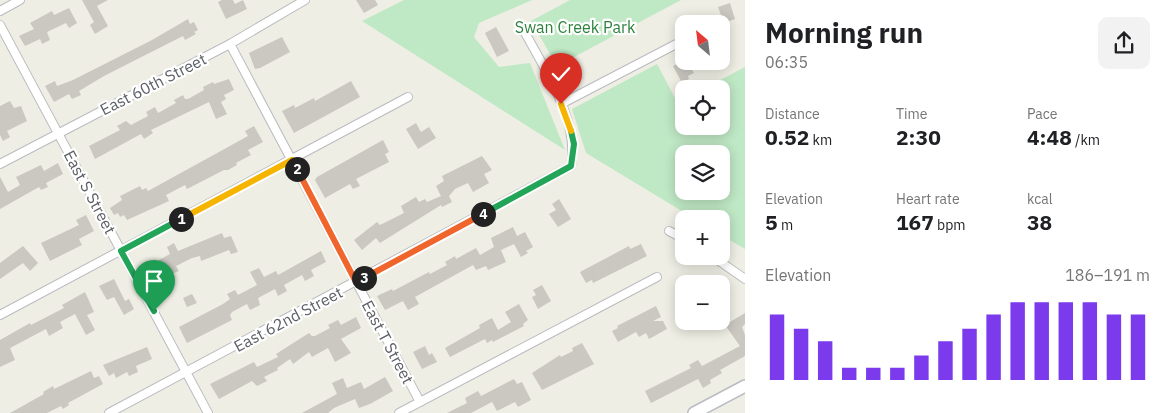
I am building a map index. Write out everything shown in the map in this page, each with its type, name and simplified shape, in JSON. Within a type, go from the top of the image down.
[{"type":"street","points":[[0,11],[20,0]]},
{"type":"street","name":"East 60th Street","points":[[0,164],[230,44],[305,0]]},
{"type":"street","name":"East S Street","points":[[0,24],[208,413]]},
{"type":"street","points":[[522,27],[561,104],[675,45]]},
{"type":"street","name":"East T Street","points":[[230,44],[420,402]]},
{"type":"street","points":[[0,315],[408,97]]},
{"type":"street","name":"East 62nd Street","points":[[109,413],[571,166],[574,144],[572,132],[561,104]]},
{"type":"street","points":[[670,231],[675,234]]},
{"type":"street","points":[[726,265],[745,278]]},
{"type":"street","points":[[399,413],[657,277]]},
{"type":"street","points":[[694,413],[745,386]]},
{"type":"green space","points":[[404,0],[532,0],[479,23],[474,37],[499,67],[530,63],[565,150],[362,21]]},
{"type":"green space","name":"Swan Creek Park","points":[[570,0],[681,0],[557,66],[531,21]]},
{"type":"green space","points":[[657,64],[675,98],[675,135],[730,135],[730,80],[720,80],[745,67],[745,249],[730,240],[730,210],[680,210],[586,153],[572,109]]},
{"type":"building","points":[[82,0],[108,0],[97,6],[108,26],[95,34],[90,25],[94,22]]},
{"type":"building","points":[[233,0],[235,4],[243,0],[247,9],[226,19],[218,2]]},
{"type":"building","points":[[356,0],[375,0],[378,5],[364,13]]},
{"type":"building","points":[[730,3],[735,19],[730,21],[730,15],[721,15],[718,7]]},
{"type":"building","points":[[69,8],[77,23],[69,28],[66,23],[47,32],[50,40],[42,44],[40,39],[25,46],[19,36],[34,29],[30,23],[52,11],[54,15]]},
{"type":"building","points":[[188,19],[190,24],[194,22],[198,30],[194,32],[196,34],[185,40],[183,36],[104,76],[79,91],[81,95],[72,99],[69,94],[54,102],[45,86],[55,81],[57,86],[73,80],[152,40]]},
{"type":"building","points":[[496,27],[509,51],[497,57],[485,33]]},
{"type":"building","points":[[282,37],[290,52],[255,69],[249,53]]},
{"type":"building","points":[[675,70],[692,70],[694,73],[688,76],[689,79],[680,80]]},
{"type":"building","points":[[229,79],[234,90],[224,95],[226,99],[221,102],[227,114],[216,119],[209,102],[151,130],[153,133],[144,139],[141,134],[95,159],[89,146],[120,130],[117,126],[126,121],[131,125],[148,116],[146,112],[155,107],[158,113],[176,103],[174,100],[183,95],[185,99],[188,99],[204,90],[203,87],[213,82],[214,84]]},
{"type":"building","points":[[351,81],[360,97],[294,133],[282,111],[294,105],[295,108],[314,98],[315,101]]},
{"type":"building","points":[[10,101],[14,108],[21,106],[27,121],[7,131],[10,137],[3,141],[0,135],[0,106]]},
{"type":"building","points":[[416,123],[421,132],[429,127],[436,138],[418,149],[406,129]]},
{"type":"building","points":[[254,126],[263,142],[248,150],[251,155],[236,163],[237,165],[187,189],[185,185],[166,195],[169,201],[127,220],[124,215],[120,217],[118,213],[114,215],[110,208],[122,200],[120,196],[140,186],[142,190],[146,188],[148,191],[248,136],[245,131]]},
{"type":"building","points":[[383,140],[389,152],[385,154],[389,162],[356,179],[360,186],[353,189],[350,184],[325,198],[315,180],[317,177]]},
{"type":"building","points":[[482,156],[492,170],[484,174],[489,183],[473,192],[468,183],[455,189],[449,196],[452,202],[442,207],[441,205],[380,243],[376,238],[362,250],[354,240],[377,222],[380,225],[404,213],[401,206],[416,197],[419,202],[425,199],[427,202],[441,196],[436,186],[444,181],[442,176]]},
{"type":"building","points":[[58,163],[63,174],[46,183],[48,187],[41,190],[39,187],[0,209],[0,177],[8,192],[20,185],[16,177],[41,165],[44,171]]},
{"type":"building","points":[[559,199],[571,219],[558,227],[549,214],[556,210],[552,204]]},
{"type":"building","points":[[86,215],[94,231],[79,239],[82,245],[50,261],[41,243],[79,225],[76,220]]},
{"type":"building","points":[[513,227],[517,236],[525,232],[533,247],[526,251],[528,253],[521,257],[514,244],[501,250],[506,262],[488,270],[486,266],[476,270],[473,265],[415,297],[419,304],[408,310],[403,301],[385,310],[377,296],[392,289],[393,291],[429,272],[430,274],[447,265],[445,262],[455,256],[456,259],[476,248],[480,255],[494,247],[491,238]]},
{"type":"building","points":[[222,233],[224,238],[231,236],[238,252],[231,254],[229,250],[201,261],[200,256],[192,258],[176,266],[179,271],[171,274],[169,269],[156,276],[150,265],[170,254],[167,247],[174,243],[178,251]]},
{"type":"building","points":[[641,244],[647,256],[593,283],[592,280],[586,283],[580,272],[629,246],[630,249]]},
{"type":"building","points":[[23,246],[38,263],[30,271],[23,263],[0,279],[0,263]]},
{"type":"building","points":[[321,251],[326,262],[311,270],[314,276],[305,281],[302,275],[284,285],[287,291],[278,296],[275,289],[258,298],[260,305],[250,310],[247,304],[232,312],[230,315],[232,320],[187,343],[179,327],[223,304],[230,299],[227,294],[235,290],[238,295],[257,285],[250,272],[259,268],[264,277],[276,271],[278,275]]},
{"type":"building","points":[[114,279],[125,301],[129,299],[134,309],[124,315],[114,297],[107,300],[99,286]]},
{"type":"building","points":[[542,285],[551,301],[538,309],[532,297],[536,295],[533,290]]},
{"type":"building","points":[[85,292],[94,312],[87,315],[95,330],[86,335],[75,314],[60,322],[63,328],[49,336],[46,329],[10,348],[15,360],[0,367],[0,340],[30,323],[31,325],[64,308],[62,305]]},
{"type":"building","points":[[192,294],[197,303],[187,307],[183,298]]},
{"type":"building","points":[[519,304],[528,320],[523,324],[524,326],[493,342],[492,340],[487,343],[485,339],[450,357],[445,348],[480,328],[479,325],[492,318],[498,330],[511,322],[505,312]]},
{"type":"building","points":[[656,306],[661,317],[653,321],[663,321],[667,329],[649,339],[646,333],[639,337],[636,332],[618,342],[612,331],[618,328],[617,326]]},
{"type":"building","points":[[745,313],[745,324],[742,327],[745,335],[745,356],[720,370],[722,373],[710,380],[711,383],[703,388],[698,379],[651,403],[645,391],[691,368],[689,365],[698,360],[702,366],[740,346],[729,330],[730,322]]},
{"type":"building","points":[[356,317],[361,328],[341,339],[351,353],[335,362],[328,348],[312,357],[309,352],[293,364],[290,359],[277,368],[278,370],[264,377],[267,381],[257,386],[252,381],[219,399],[210,384],[254,362],[257,367],[278,357],[276,354],[309,333],[315,336],[330,328],[328,325],[338,320],[341,325]]},
{"type":"building","points":[[582,343],[594,364],[542,390],[532,373],[560,355],[561,357],[573,351],[572,348]]},
{"type":"building","points":[[425,346],[429,355],[432,353],[437,362],[422,369],[413,352]]},
{"type":"building","points":[[147,347],[152,359],[136,366],[138,372],[129,376],[127,372],[116,378],[114,373],[109,376],[103,365]]},
{"type":"building","points":[[91,371],[94,378],[99,376],[103,384],[68,403],[69,405],[63,409],[61,406],[47,413],[10,413],[44,394],[43,392],[53,386],[54,389]]},
{"type":"building","points":[[385,377],[393,391],[370,404],[359,408],[355,399],[334,408],[328,413],[302,413],[337,394],[332,383],[343,378],[347,388],[361,382],[364,389]]},
{"type":"building","points":[[514,379],[517,384],[522,382],[531,400],[518,407],[515,402],[497,411],[492,402],[471,413],[447,413],[467,403],[465,398],[478,391],[481,396]]},
{"type":"route","points":[[154,311],[121,251],[292,160],[356,282],[571,166],[574,144],[572,132],[561,104]]}]
